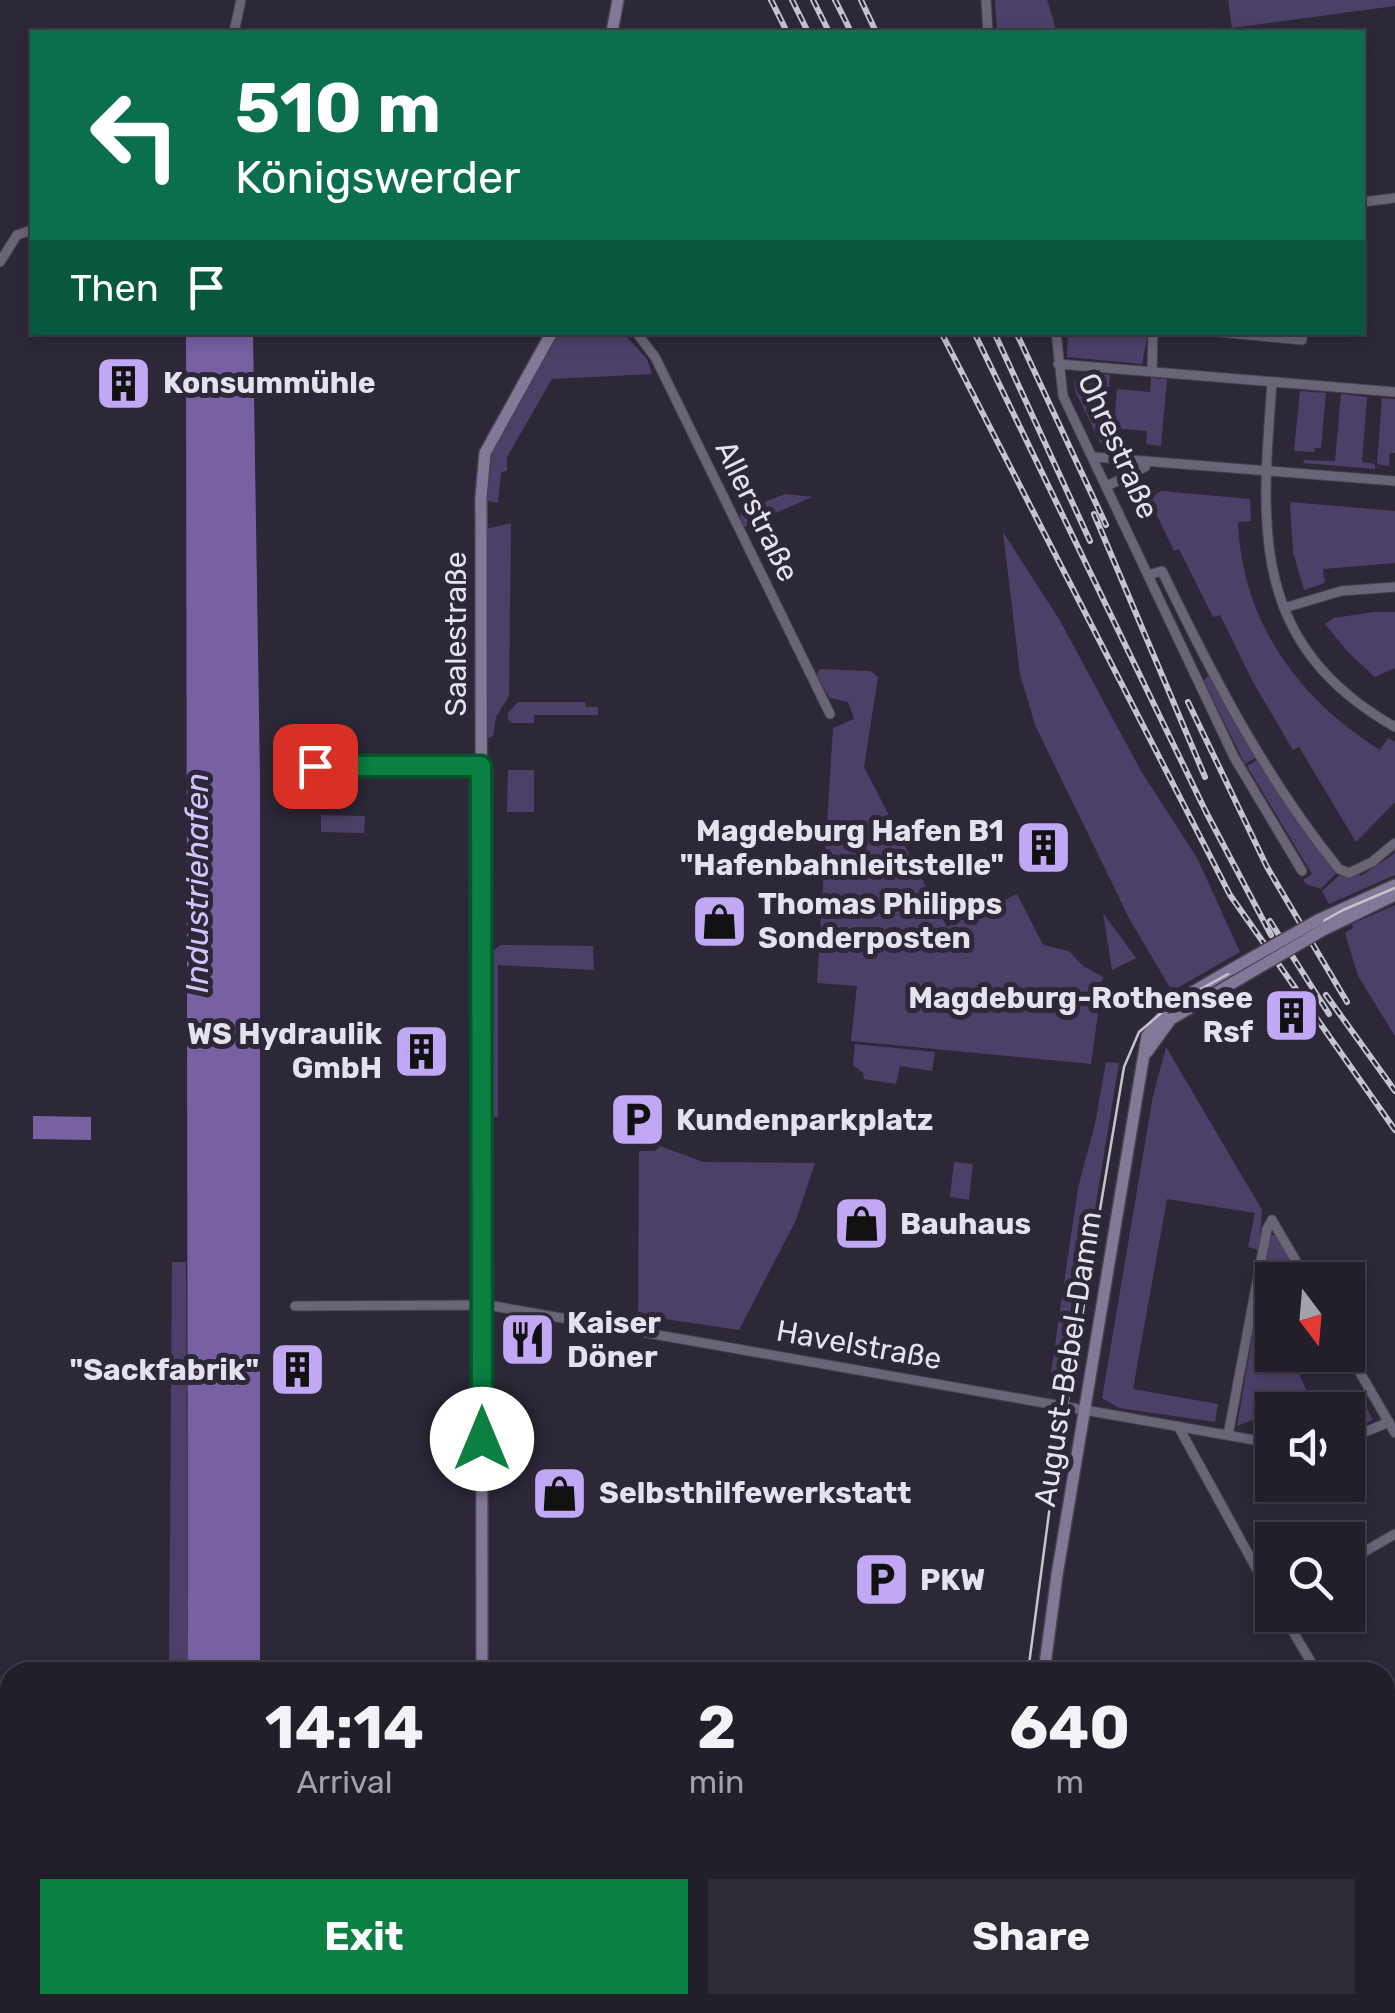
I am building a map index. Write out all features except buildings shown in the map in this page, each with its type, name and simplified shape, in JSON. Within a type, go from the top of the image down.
[{"type":"main road","points":[[612,30],[618,0]]},
{"type":"main road","name":"Saalestraße","points":[[482,1662],[481,497],[486,453],[550,335]]},
{"type":"main road","points":[[1320,925],[1395,886]]},
{"type":"main road","points":[[1320,925],[1395,895]]},
{"type":"main road","name":"August-Bebel-Damm","points":[[1046,1662],[1147,1036],[1186,995],[1320,925]]},
{"type":"street","points":[[234,30],[241,0]]},
{"type":"street","points":[[986,0],[988,30]]},
{"type":"street","points":[[1365,202],[1395,198]]},
{"type":"street","points":[[0,262],[18,235],[30,231]]},
{"type":"street","name":"Allerstraße","points":[[638,335],[655,357],[830,714]]},
{"type":"street","name":"Ohrestraße","points":[[1056,335],[1060,387],[1234,757],[1302,871]]},
{"type":"street","points":[[1152,372],[1153,335]]},
{"type":"street","points":[[1250,335],[1302,340],[1302,335]]},
{"type":"street","points":[[1058,364],[1395,392]]},
{"type":"street","points":[[1272,382],[1266,471],[1268,553],[1284,608],[1300,640],[1327,672],[1362,705],[1395,727]]},
{"type":"street","points":[[1094,457],[1395,481]]},
{"type":"street","points":[[1107,486],[1145,466],[1147,461]]},
{"type":"street","name":"Ohrestraße","points":[[1148,575],[1162,571],[1210,670],[1268,768],[1342,872],[1362,868],[1395,842]]},
{"type":"street","points":[[1284,608],[1340,590],[1395,586]]},
{"type":"street","points":[[1195,677],[1210,670]]},
{"type":"street","points":[[285,766],[481,766]]},
{"type":"street","points":[[1261,1262],[1272,1220],[1296,1262]]},
{"type":"street","points":[[1228,1434],[1255,1292]]},
{"type":"street","name":"Havelstraße","points":[[295,1306],[482,1304],[1255,1439]]},
{"type":"street","points":[[1359,1372],[1395,1434]]},
{"type":"street","points":[[1365,1432],[1388,1422]]},
{"type":"street","points":[[1178,1426],[1255,1566]]},
{"type":"street","points":[[1365,1551],[1395,1534]]},
{"type":"street","points":[[1293,1632],[1311,1662]]},
{"type":"shaded area","points":[[995,0],[1047,0],[1056,30],[997,30]]},
{"type":"shaded area","points":[[1228,0],[1395,0],[1395,6],[1232,28]]},
{"type":"shaded area","points":[[557,335],[625,335],[647,359],[652,374],[552,379],[507,457],[507,471],[501,472],[498,503],[486,501],[488,464],[500,432]]},
{"type":"shaded area","points":[[1068,335],[1148,335],[1142,364],[1067,357]]},
{"type":"shaded area","points":[[1085,373],[1110,375],[1109,387],[1104,388],[1100,428],[1106,429],[1105,441],[1115,442],[1115,447],[1101,444],[1075,391],[1074,382]]},
{"type":"shaded area","points":[[1151,378],[1167,379],[1161,446],[1146,444],[1147,431],[1114,428],[1117,389],[1150,392]]},
{"type":"shaded area","points":[[1300,391],[1326,393],[1321,448],[1314,452],[1294,451]]},
{"type":"shaded area","points":[[1341,394],[1367,397],[1362,462],[1375,464],[1375,469],[1303,463],[1335,461]]},
{"type":"shaded area","points":[[1382,398],[1395,399],[1395,453],[1390,453],[1389,466],[1377,464]]},
{"type":"shaded area","points":[[1161,491],[1250,499],[1251,521],[1238,522],[1242,558],[1250,592],[1279,654],[1323,706],[1350,729],[1380,750],[1388,738],[1395,742],[1395,802],[1356,842],[1299,747],[1293,750],[1220,615],[1213,617],[1179,549],[1174,551],[1149,499]]},
{"type":"shaded area","points":[[785,494],[812,497],[742,528],[740,514],[749,510],[755,520],[767,515],[762,503]]},
{"type":"shaded area","points":[[1290,502],[1395,511],[1395,563],[1323,569],[1325,583],[1304,590],[1293,552]]},
{"type":"shaded area","points":[[511,523],[509,696],[489,738],[486,529]]},
{"type":"shaded area","points":[[1003,532],[1059,619],[1141,771],[1197,858],[1240,952],[1172,991],[1130,920],[1035,725],[1020,674]]},
{"type":"shaded area","points":[[1395,612],[1395,668],[1375,677],[1325,624],[1334,618]]},
{"type":"shaded area","points":[[820,669],[870,671],[878,677],[864,767],[947,927],[1017,894],[1043,945],[1069,951],[1083,966],[1103,977],[1091,1064],[851,1041],[857,986],[817,983],[833,728],[854,719],[848,702],[830,698],[816,676]]},
{"type":"shaded area","points":[[1208,675],[1258,756],[1245,764],[1204,681]]},
{"type":"shaded area","points":[[518,702],[585,702],[586,707],[598,707],[598,715],[534,715],[534,723],[512,723],[508,713]]},
{"type":"shaded area","points":[[1259,759],[1337,872],[1321,889],[1303,880],[1312,874],[1247,766]]},
{"type":"shaded area","points":[[508,770],[534,770],[534,812],[507,812]]},
{"type":"shaded area","points":[[321,815],[365,816],[364,833],[321,832]]},
{"type":"shaded area","points":[[1395,853],[1395,875],[1329,904],[1322,891],[1340,875],[1361,876]]},
{"type":"shaded area","points":[[1395,905],[1395,1036],[1358,976],[1345,933],[1353,928],[1352,924]]},
{"type":"shaded area","points":[[1103,913],[1136,958],[1112,970]]},
{"type":"shaded area","points":[[500,945],[593,946],[594,970],[498,965],[498,1117],[491,1117],[490,962]]},
{"type":"shaded area","points":[[855,1044],[935,1052],[932,1071],[900,1066],[896,1084],[864,1079],[853,1065]]},
{"type":"shaded area","points":[[1166,1047],[1262,1210],[1259,1250],[1248,1247],[1255,1213],[1167,1199],[1133,1389],[1218,1404],[1215,1422],[1119,1408],[1102,1398],[1153,1096]]},
{"type":"shaded area","points":[[1106,1062],[1119,1063],[1069,1367],[1065,1380],[1052,1394],[1048,1393],[1078,1188]]},
{"type":"shaded area","points":[[660,1146],[703,1162],[815,1163],[796,1220],[739,1330],[638,1315],[639,1151],[655,1151]]},
{"type":"shaded area","points":[[954,1162],[973,1164],[969,1200],[950,1197]]},
{"type":"shaded area","points":[[1270,1235],[1279,1235],[1293,1262],[1265,1262]]},
{"type":"shaded area","points":[[172,1262],[186,1262],[188,1662],[169,1662]]},
{"type":"shaded area","points":[[1255,1322],[1255,1372],[1298,1372],[1307,1392],[1255,1392],[1255,1419],[1237,1426]]},
{"type":"shaded area","points":[[1365,1405],[1373,1420],[1365,1424]]},
{"type":"water","name":"Industriehafen","points":[[186,335],[253,335],[260,778],[260,1662],[188,1662]]},
{"type":"water","points":[[33,1116],[91,1117],[91,1140],[33,1139]]},
{"type":"tram line","points":[[1029,1662],[1049,1513],[1124,1067],[1139,1032],[1167,1008],[1343,910],[1395,888]]},
{"type":"railway","points":[[771,0],[786,30]]},
{"type":"railway","points":[[792,0],[807,30]]},
{"type":"railway","points":[[813,0],[828,30]]},
{"type":"railway","points":[[835,0],[850,30]]},
{"type":"railway","points":[[861,0],[875,30]]},
{"type":"railway","points":[[943,335],[1230,895],[1395,1130]]},
{"type":"railway","points":[[975,335],[1206,812],[1271,935]]},
{"type":"railway","points":[[995,335],[1090,541]]},
{"type":"railway","points":[[1017,335],[1106,525]]},
{"type":"railway","points":[[1094,514],[1205,777]]},
{"type":"railway","points":[[1188,702],[1267,867],[1347,1002]]},
{"type":"railway","points":[[1270,921],[1329,1014]]},
{"type":"railway","points":[[1326,995],[1395,1091]]},
{"type":"place","name":"Konsummühle","points":[[124,383]]},
{"type":"place","name":"Magdeburg Hafen B1 \"Hafenbahnleitstelle\"","points":[[1043,848]]},
{"type":"place","name":"Thomas Philipps Sonderposten","points":[[719,921]]},
{"type":"place","name":"Magdeburg-Rothensee Rsf","points":[[1292,1015]]},
{"type":"place","name":"WS Hydraulik GmbH","points":[[421,1051]]},
{"type":"place","name":"Kundenparkplatz","points":[[637,1120]]},
{"type":"place","name":"Bauhaus","points":[[861,1224]]},
{"type":"place","name":"Kaiser Döner","points":[[528,1340]]},
{"type":"place","name":"\"Sackfabrik\"","points":[[298,1370]]},
{"type":"place","name":"Selbsthilfewerkstatt","points":[[560,1493]]},
{"type":"place","name":"PKW","points":[[881,1580]]},
{"type":"route","points":[[315,766],[481,766],[482,1439]]}]
